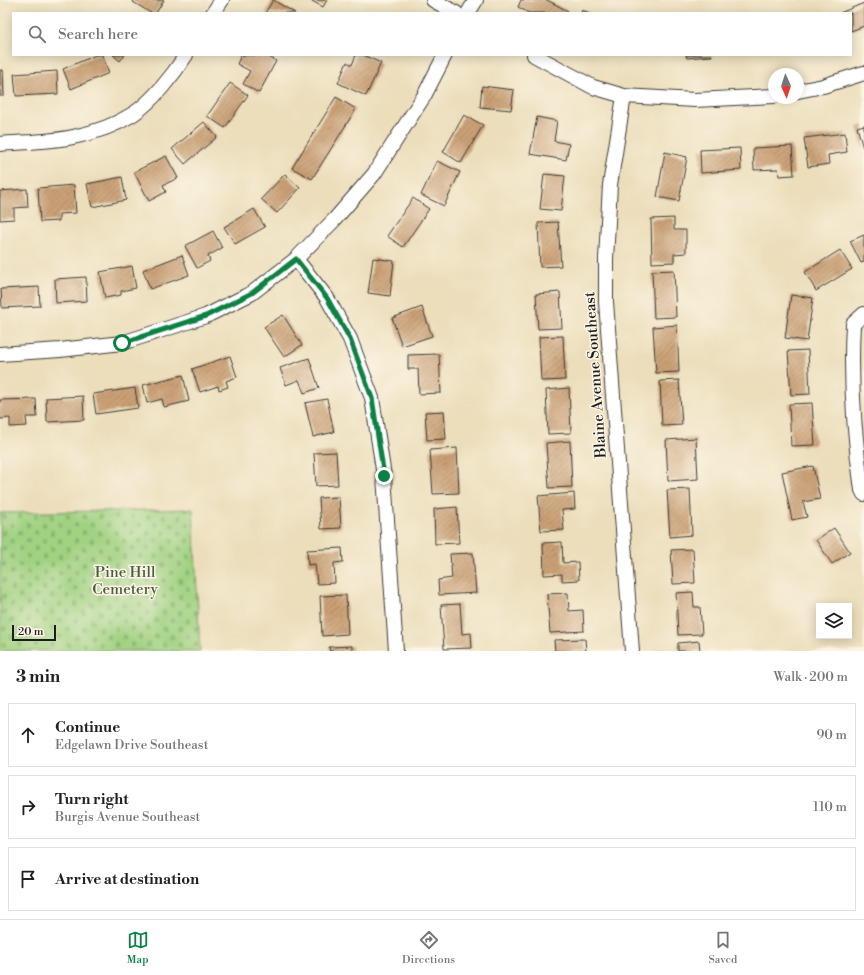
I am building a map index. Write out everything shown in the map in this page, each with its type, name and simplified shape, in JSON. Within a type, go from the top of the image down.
[{"type":"street","points":[[214,12],[222,0]]},
{"type":"street","points":[[433,0],[454,12]]},
{"type":"street","points":[[469,12],[476,0]]},
{"type":"street","points":[[0,144],[73,137],[102,129],[134,114],[177,70],[185,56]]},
{"type":"street","points":[[0,354],[60,350],[122,343],[206,316],[252,293],[296,259],[336,219],[374,174],[424,96],[444,56]]},
{"type":"street","points":[[536,56],[593,87],[624,96],[695,100],[768,96]]},
{"type":"street","points":[[804,90],[823,86],[864,73]]},
{"type":"street","name":"Blaine Avenue Southeast","points":[[624,96],[610,185],[606,259],[606,302],[632,651]]},
{"type":"street","points":[[296,259],[327,298],[350,339],[372,398],[384,476],[396,651]]},
{"type":"street","points":[[864,314],[853,324],[851,359],[856,450],[862,490],[864,494]]},
{"type":"green space","name":"Pine Hill Cemetery","points":[[193,509],[200,651],[0,651],[0,513]]},
{"type":"building","points":[[134,0],[164,0],[157,12],[149,12],[133,2]]},
{"type":"building","points":[[273,0],[293,12],[266,12]]},
{"type":"building","points":[[310,0],[327,0],[323,7]]},
{"type":"building","points":[[521,0],[547,0],[568,11],[527,12],[518,7]]},
{"type":"building","points":[[864,3],[864,26],[852,31],[852,12],[842,12]]},
{"type":"building","points":[[94,56],[102,56],[109,73],[71,89],[63,69]]},
{"type":"building","points":[[114,56],[124,56],[120,61]]},
{"type":"building","points":[[241,56],[268,56],[276,61],[259,93],[243,84],[250,71],[237,64]]},
{"type":"building","points":[[356,56],[365,56],[381,63],[366,96],[338,83],[347,62],[352,65]]},
{"type":"building","points":[[686,56],[712,56],[687,58]]},
{"type":"building","points":[[0,70],[3,70],[4,96],[0,96]]},
{"type":"building","points":[[57,71],[58,94],[16,96],[14,74]]},
{"type":"building","points":[[230,83],[248,95],[225,128],[207,116]]},
{"type":"building","points":[[482,86],[514,90],[511,110],[480,107]]},
{"type":"building","points":[[336,97],[356,109],[312,179],[292,168]]},
{"type":"building","points":[[464,115],[483,125],[461,163],[443,152]]},
{"type":"building","points":[[537,117],[557,121],[554,141],[569,144],[566,160],[530,154]]},
{"type":"building","points":[[204,122],[217,137],[185,164],[172,149]]},
{"type":"building","points":[[864,125],[864,148],[863,148],[857,127]]},
{"type":"building","points":[[845,133],[847,152],[828,155],[829,164],[808,167],[804,138]]},
{"type":"building","points":[[792,146],[794,175],[779,176],[778,169],[754,170],[753,148]]},
{"type":"building","points":[[740,148],[741,170],[701,173],[700,150]]},
{"type":"building","points":[[665,152],[687,157],[679,201],[657,197]]},
{"type":"building","points":[[166,156],[178,178],[163,185],[166,192],[149,201],[134,172]]},
{"type":"building","points":[[437,161],[460,172],[444,206],[421,195]]},
{"type":"building","points":[[285,174],[300,188],[277,213],[261,199]]},
{"type":"building","points":[[544,174],[565,176],[561,211],[540,209]]},
{"type":"building","points":[[122,177],[126,200],[92,207],[87,184]]},
{"type":"building","points":[[74,185],[76,213],[59,214],[59,221],[40,222],[38,188]]},
{"type":"building","points":[[27,189],[28,207],[14,208],[14,219],[0,220],[0,191]]},
{"type":"building","points":[[413,198],[429,209],[403,247],[387,236]]},
{"type":"building","points":[[254,209],[265,227],[235,244],[224,227]]},
{"type":"building","points":[[674,218],[674,230],[686,230],[686,253],[674,254],[674,262],[652,263],[651,219]]},
{"type":"building","points":[[558,222],[561,266],[540,267],[538,223]]},
{"type":"building","points":[[213,231],[222,248],[208,256],[210,261],[197,268],[185,246]]},
{"type":"building","points":[[864,235],[864,262],[861,263],[850,241]]},
{"type":"building","points":[[840,250],[852,269],[816,291],[805,272]]},
{"type":"building","points":[[182,255],[189,275],[150,289],[143,270]]},
{"type":"building","points":[[373,258],[394,261],[390,296],[368,293]]},
{"type":"building","points":[[132,266],[136,288],[121,291],[121,295],[105,298],[100,272]]},
{"type":"building","points":[[674,270],[676,317],[654,318],[652,271]]},
{"type":"building","points":[[86,277],[87,301],[56,303],[55,279]]},
{"type":"building","points":[[39,287],[40,306],[2,308],[1,289]]},
{"type":"building","points":[[560,292],[562,328],[538,329],[536,294]]},
{"type":"building","points":[[791,295],[813,298],[807,341],[785,338]]},
{"type":"building","points":[[422,307],[432,336],[402,346],[392,318]]},
{"type":"building","points":[[283,315],[302,345],[284,357],[264,327]]},
{"type":"building","points":[[677,325],[679,372],[656,373],[653,327]]},
{"type":"building","points":[[563,336],[565,380],[541,381],[539,337]]},
{"type":"building","points":[[808,350],[810,394],[791,395],[788,351]]},
{"type":"building","points":[[439,354],[441,393],[419,394],[418,369],[408,369],[408,355]]},
{"type":"building","points":[[230,356],[237,377],[226,381],[228,387],[219,390],[218,386],[200,392],[192,369]]},
{"type":"building","points":[[309,358],[319,388],[304,393],[299,380],[286,385],[280,368]]},
{"type":"building","points":[[183,375],[189,401],[164,407],[162,399],[147,403],[143,385]]},
{"type":"building","points":[[679,380],[682,425],[662,426],[660,381]]},
{"type":"building","points":[[135,388],[138,408],[96,414],[93,394]]},
{"type":"building","points":[[569,388],[571,433],[548,434],[546,390]]},
{"type":"building","points":[[83,396],[84,420],[47,422],[46,398]]},
{"type":"building","points":[[36,399],[37,417],[26,417],[27,426],[10,427],[10,418],[0,419],[0,400]]},
{"type":"building","points":[[327,399],[334,432],[313,437],[305,403]]},
{"type":"building","points":[[812,403],[815,445],[791,446],[789,404]]},
{"type":"building","points":[[444,411],[446,439],[427,440],[425,412]]},
{"type":"building","points":[[696,438],[698,479],[668,481],[666,440]]},
{"type":"building","points":[[570,441],[572,487],[549,488],[546,443]]},
{"type":"building","points":[[457,448],[459,493],[433,494],[430,450]]},
{"type":"building","points":[[336,452],[338,485],[316,486],[314,453]]},
{"type":"building","points":[[813,466],[820,499],[803,502],[807,517],[792,520],[782,472]]},
{"type":"building","points":[[690,489],[692,535],[670,537],[667,490]]},
{"type":"building","points":[[574,493],[575,509],[562,510],[564,530],[541,531],[538,496]]},
{"type":"building","points":[[339,497],[341,528],[321,529],[319,498]]},
{"type":"building","points":[[457,507],[459,543],[435,544],[434,509]]},
{"type":"building","points":[[834,528],[850,552],[832,564],[816,540]]},
{"type":"building","points":[[562,542],[563,563],[578,562],[579,580],[562,581],[562,574],[544,575],[543,543]]},
{"type":"building","points":[[342,548],[343,562],[334,563],[335,583],[317,584],[315,564],[308,565],[307,550]]},
{"type":"building","points":[[693,549],[695,583],[673,584],[671,550]]},
{"type":"building","points":[[473,553],[476,593],[439,595],[438,580],[452,578],[450,554]]},
{"type":"building","points":[[693,592],[694,607],[700,607],[702,634],[678,635],[676,593]]},
{"type":"building","points":[[568,593],[569,611],[583,610],[584,631],[550,633],[547,594]]},
{"type":"building","points":[[346,595],[348,634],[322,636],[320,596]]},
{"type":"building","points":[[460,604],[462,634],[471,633],[472,648],[444,649],[441,605]]},
{"type":"building","points":[[585,639],[586,651],[555,651],[554,640]]},
{"type":"building","points":[[699,641],[700,651],[678,651],[678,643]]},
{"type":"building","points":[[352,646],[352,651],[330,651],[329,647]]},
{"type":"route","points":[[122,343],[206,316],[252,293],[296,259],[327,298],[350,339],[372,398],[384,476]]}]
